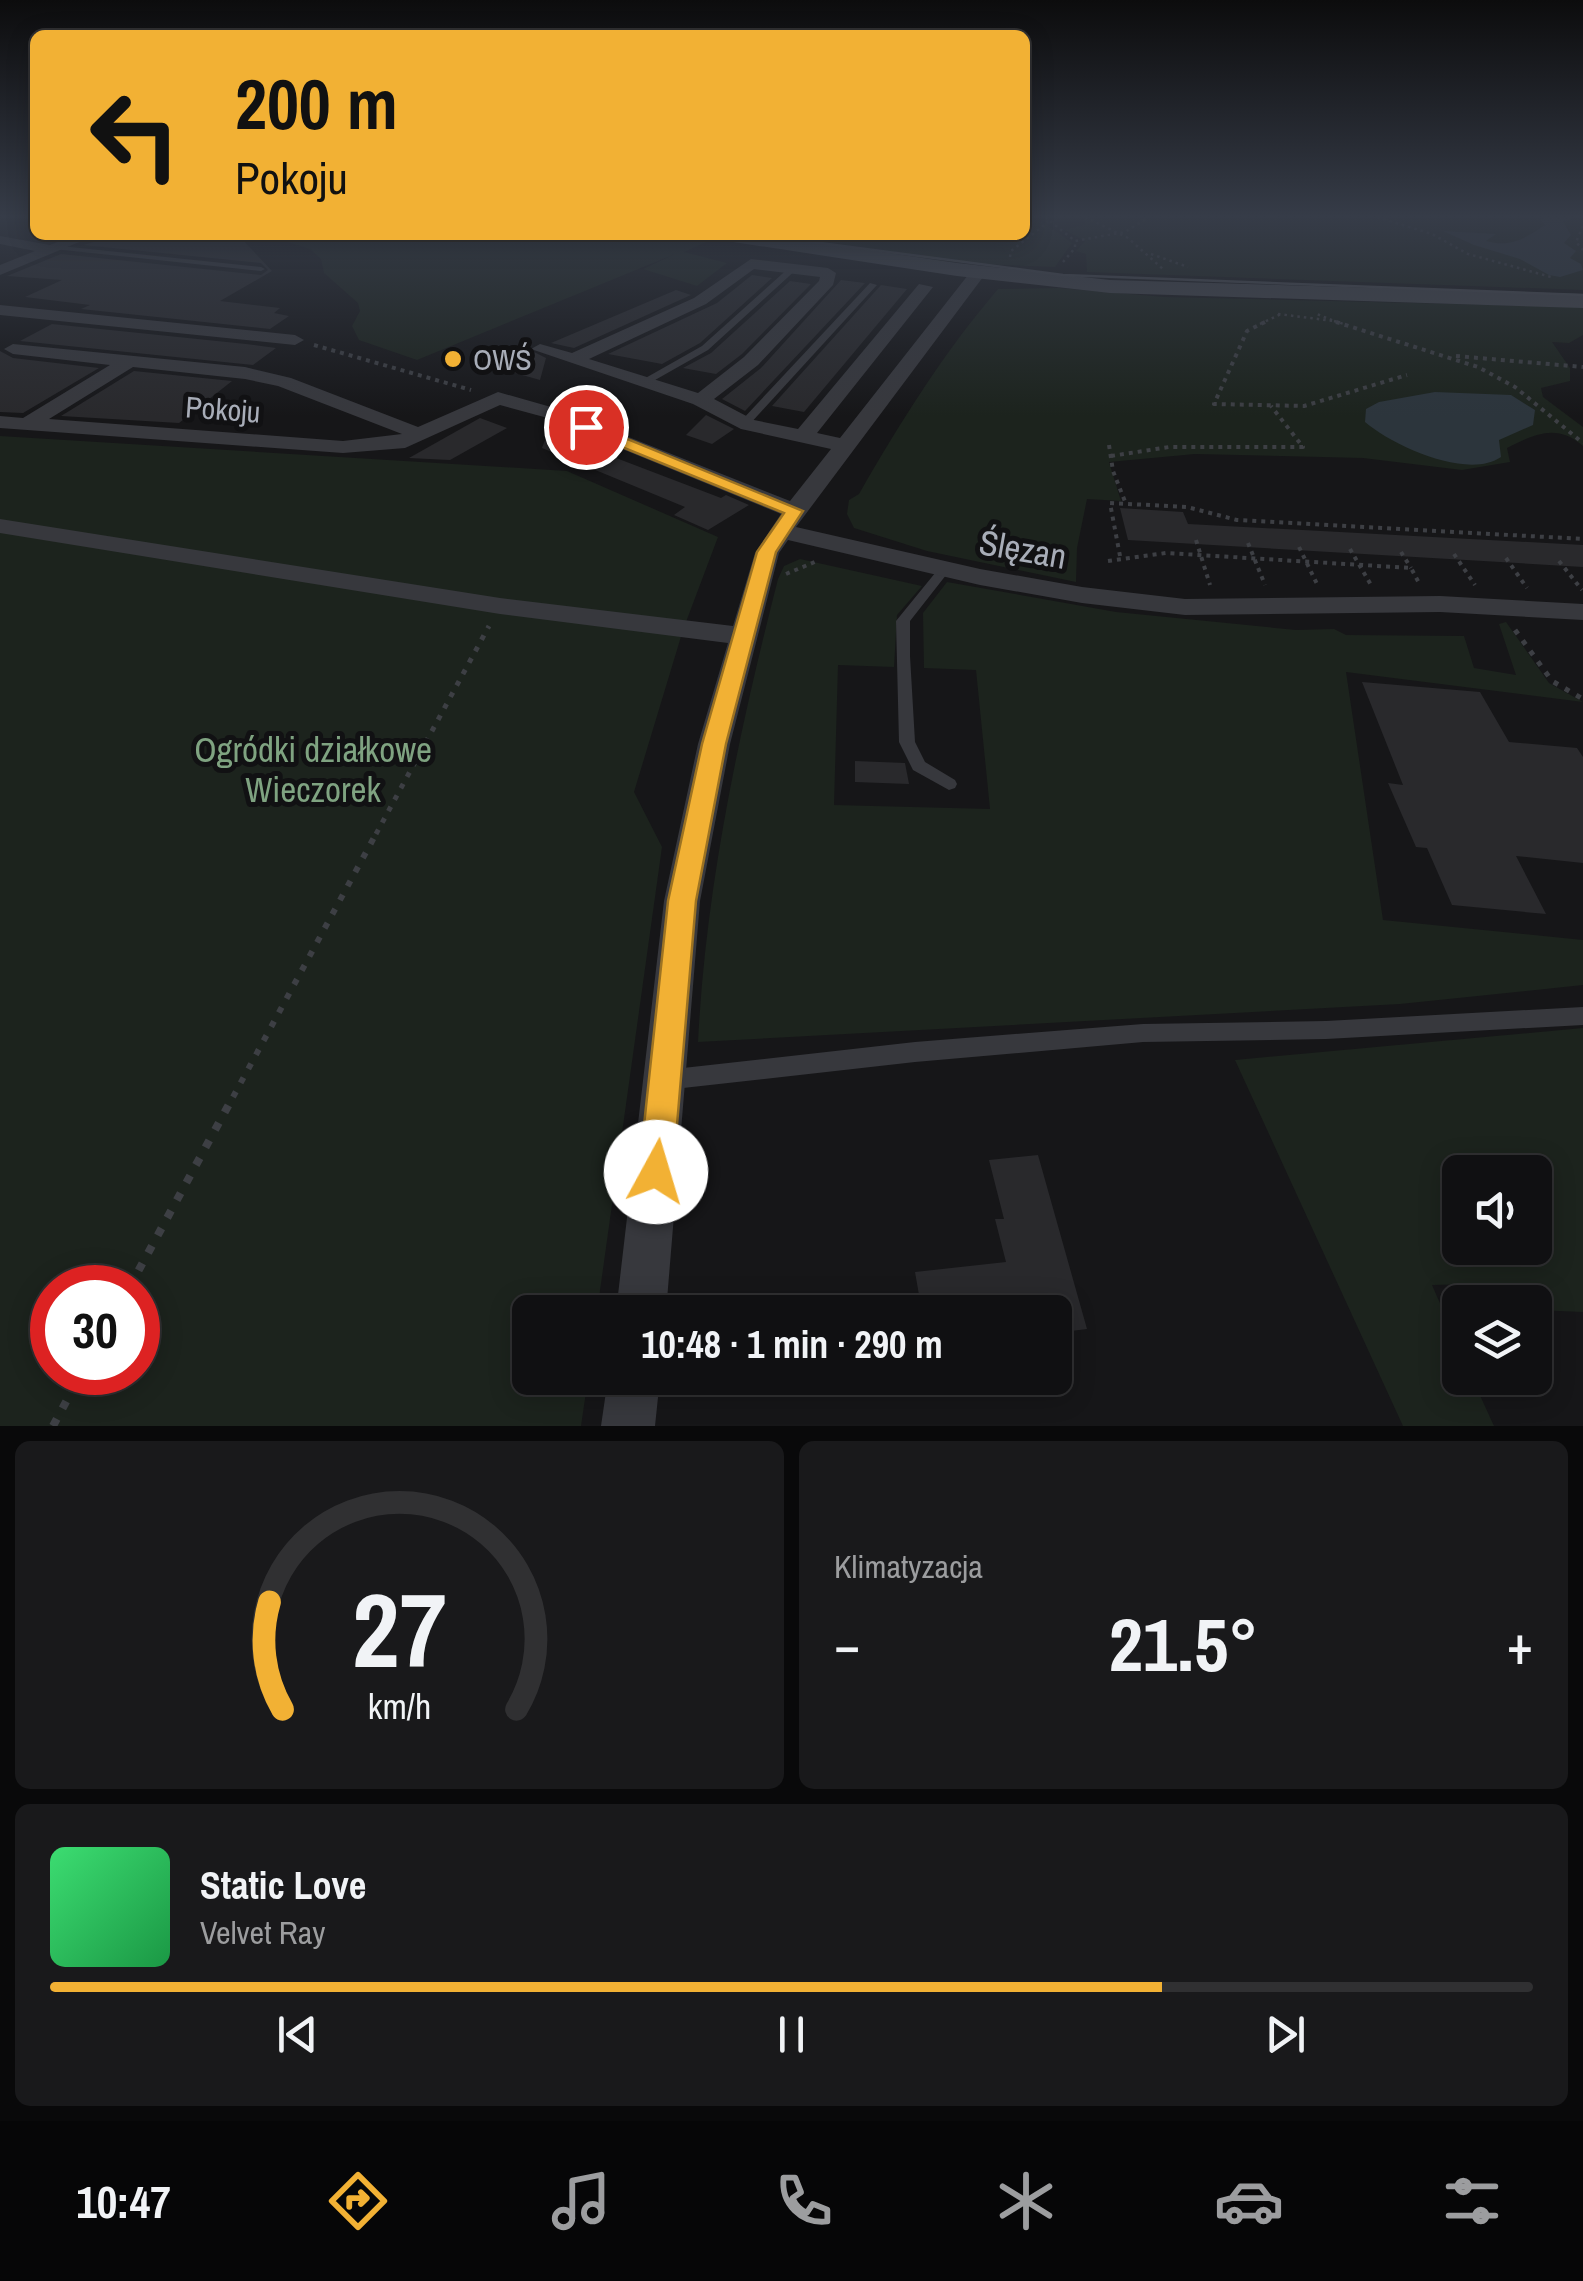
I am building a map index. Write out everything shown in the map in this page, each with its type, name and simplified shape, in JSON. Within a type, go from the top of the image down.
[{"type":"main road","points":[[1085,284],[1583,301]]},
{"type":"street","points":[[574,359],[700,301],[724,284]]},
{"type":"street","points":[[700,400],[720,388],[823,284]]},
{"type":"street","points":[[643,1295],[682,901],[714,744],[767,552],[844,445],[970,284]]},
{"type":"street","points":[[804,437],[925,288]]},
{"type":"street","points":[[0,310],[295,340]]},
{"type":"street","points":[[906,310],[944,316]]},
{"type":"street","points":[[27,424],[185,327]]},
{"type":"street","name":"Pokoju","points":[[13,349],[246,372],[408,427],[413,436]]},
{"type":"street","points":[[540,349],[700,400],[745,423],[844,445]]},
{"type":"street","points":[[498,398],[568,420],[787,521]]},
{"type":"street","name":"Pokoju","points":[[0,422],[343,447],[398,444],[498,398]]},
{"type":"street","name":"Ślęzan","points":[[787,521],[944,570],[1082,595],[1185,607],[1440,604],[1583,612]]},
{"type":"street","points":[[0,526],[500,606],[744,636]]},
{"type":"street","points":[[628,1426],[632,1395]]},
{"type":"lane","points":[[644,382],[705,348],[777,284]]},
{"type":"lane","points":[[745,423],[873,284]]},
{"type":"lane","points":[[944,570],[903,621],[903,656],[907,742],[919,766],[949,784]]},
{"type":"lane","points":[[666,1080],[1143,1032],[1326,1030],[1583,1016]]},
{"type":"path","points":[[1282,314],[1247,331],[1214,404],[1304,406],[1408,375]]},
{"type":"path","points":[[1334,320],[1448,355],[1506,382],[1583,443]]},
{"type":"path","points":[[295,340],[498,398]]},
{"type":"path","points":[[1448,355],[1583,368]]},
{"type":"path","points":[[1110,456],[1169,447],[1303,447],[1271,406]]},
{"type":"path","points":[[1109,445],[1126,504]]},
{"type":"path","points":[[1120,556],[1110,503],[1187,507],[1237,520],[1583,540]]},
{"type":"path","points":[[1196,540],[1211,588]]},
{"type":"path","points":[[1248,543],[1266,588]]},
{"type":"path","points":[[1299,546],[1318,586]]},
{"type":"path","points":[[1350,549],[1371,585]]},
{"type":"path","points":[[1401,552],[1419,584]]},
{"type":"path","points":[[1454,554],[1475,585]]},
{"type":"path","points":[[1108,560],[1120,556],[1202,555],[1411,568]]},
{"type":"path","points":[[776,577],[825,558]]},
{"type":"path","points":[[1506,558],[1528,589]]},
{"type":"path","points":[[1559,561],[1583,591]]},
{"type":"path","points":[[141,1265],[500,606]]},
{"type":"path","points":[[1507,619],[1552,681],[1583,699]]},
{"type":"path","points":[[53,1426],[70,1395]]},
{"type":"green space","points":[[336,284],[603,284],[417,360],[359,340],[352,326],[360,311],[358,303]]},
{"type":"green space","points":[[1405,284],[1583,284],[1583,290]]},
{"type":"green space","points":[[1059,288],[1164,297],[1583,307],[1583,335],[1569,343],[1552,342],[1570,368],[1570,381],[1541,388],[1543,397],[1583,427],[1583,446],[1564,435],[1546,433],[1507,448],[1510,462],[1462,470],[1363,458],[1195,454],[1109,462],[1121,501],[1087,499],[1077,548],[1076,582],[927,551],[854,528],[847,514],[849,500],[859,494],[924,388],[998,289]]},
{"type":"green space","name":"Ogródki działkowe Wieczorek","points":[[0,436],[567,471],[718,537],[683,630],[634,792],[662,847],[599,1295],[512,1295],[512,1395],[586,1395],[581,1426],[0,1426]]},
{"type":"green space","points":[[800,559],[922,586],[897,615],[894,667],[838,665],[834,805],[990,809],[976,670],[924,668],[923,613],[947,582],[1116,612],[1296,630],[1334,629],[1346,635],[1464,636],[1474,668],[1516,675],[1499,624],[1506,622],[1549,683],[1583,702],[1346,672],[1383,920],[1583,940],[1583,985],[1400,1004],[698,1042],[708,925],[750,694],[778,579],[784,566]]},
{"type":"green space","points":[[1583,1028],[1583,1312],[1552,1311],[1552,1285],[1432,1285],[1442,1308],[1442,1395],[1480,1395],[1494,1426],[1403,1426],[1235,1060]]},
{"type":"shaded area","points":[[1435,392],[1511,395],[1535,410],[1533,425],[1499,440],[1501,457],[1470,465],[1412,450],[1365,422],[1366,409],[1379,402]]},
{"type":"building","points":[[54,284],[250,284],[220,301],[280,308],[274,313],[289,316],[270,329],[81,309],[90,305],[25,297]]},
{"type":"building","points":[[741,284],[766,284],[700,343],[662,364],[608,354],[717,303]]},
{"type":"building","points":[[787,284],[811,284],[742,354],[716,374],[683,368],[711,353]]},
{"type":"building","points":[[838,284],[864,284],[745,411],[722,399],[761,368]]},
{"type":"building","points":[[881,285],[907,289],[804,412],[772,406]]},
{"type":"building","points":[[676,290],[691,295],[574,348],[551,343]]},
{"type":"building","points":[[52,324],[276,348],[253,365],[20,341]]},
{"type":"building","points":[[528,349],[546,358],[540,380],[490,366]]},
{"type":"building","points":[[0,351],[13,358],[99,368],[23,413],[0,412]]},
{"type":"building","points":[[134,371],[232,381],[179,423],[61,416]]},
{"type":"building","points":[[706,415],[734,429],[712,444],[686,435]]},
{"type":"building","points":[[480,418],[507,428],[450,460],[409,458]]},
{"type":"building","points":[[548,432],[749,505],[708,530],[674,515],[685,507],[542,448]]},
{"type":"building","points":[[1120,508],[1183,512],[1188,524],[1583,545],[1583,567],[1128,540]]},
{"type":"building","points":[[1362,682],[1480,692],[1509,742],[1577,748],[1583,757],[1583,863],[1516,856],[1546,914],[1452,905],[1427,848],[1416,847],[1388,783],[1403,785]]},
{"type":"building","points":[[855,761],[905,763],[909,784],[855,782]]},
{"type":"building","points":[[1038,1155],[1087,1329],[1072,1331],[1072,1295],[919,1295],[915,1272],[1006,1262],[995,1219],[1004,1219],[989,1160]]},
{"type":"tram line","points":[[1285,284],[1583,295]]},
{"type":"place","name":"OWŚ","points":[[453,359]]},
{"type":"route","points":[[586,427],[794,511],[767,552],[714,744],[682,901],[656,1172]]}]
